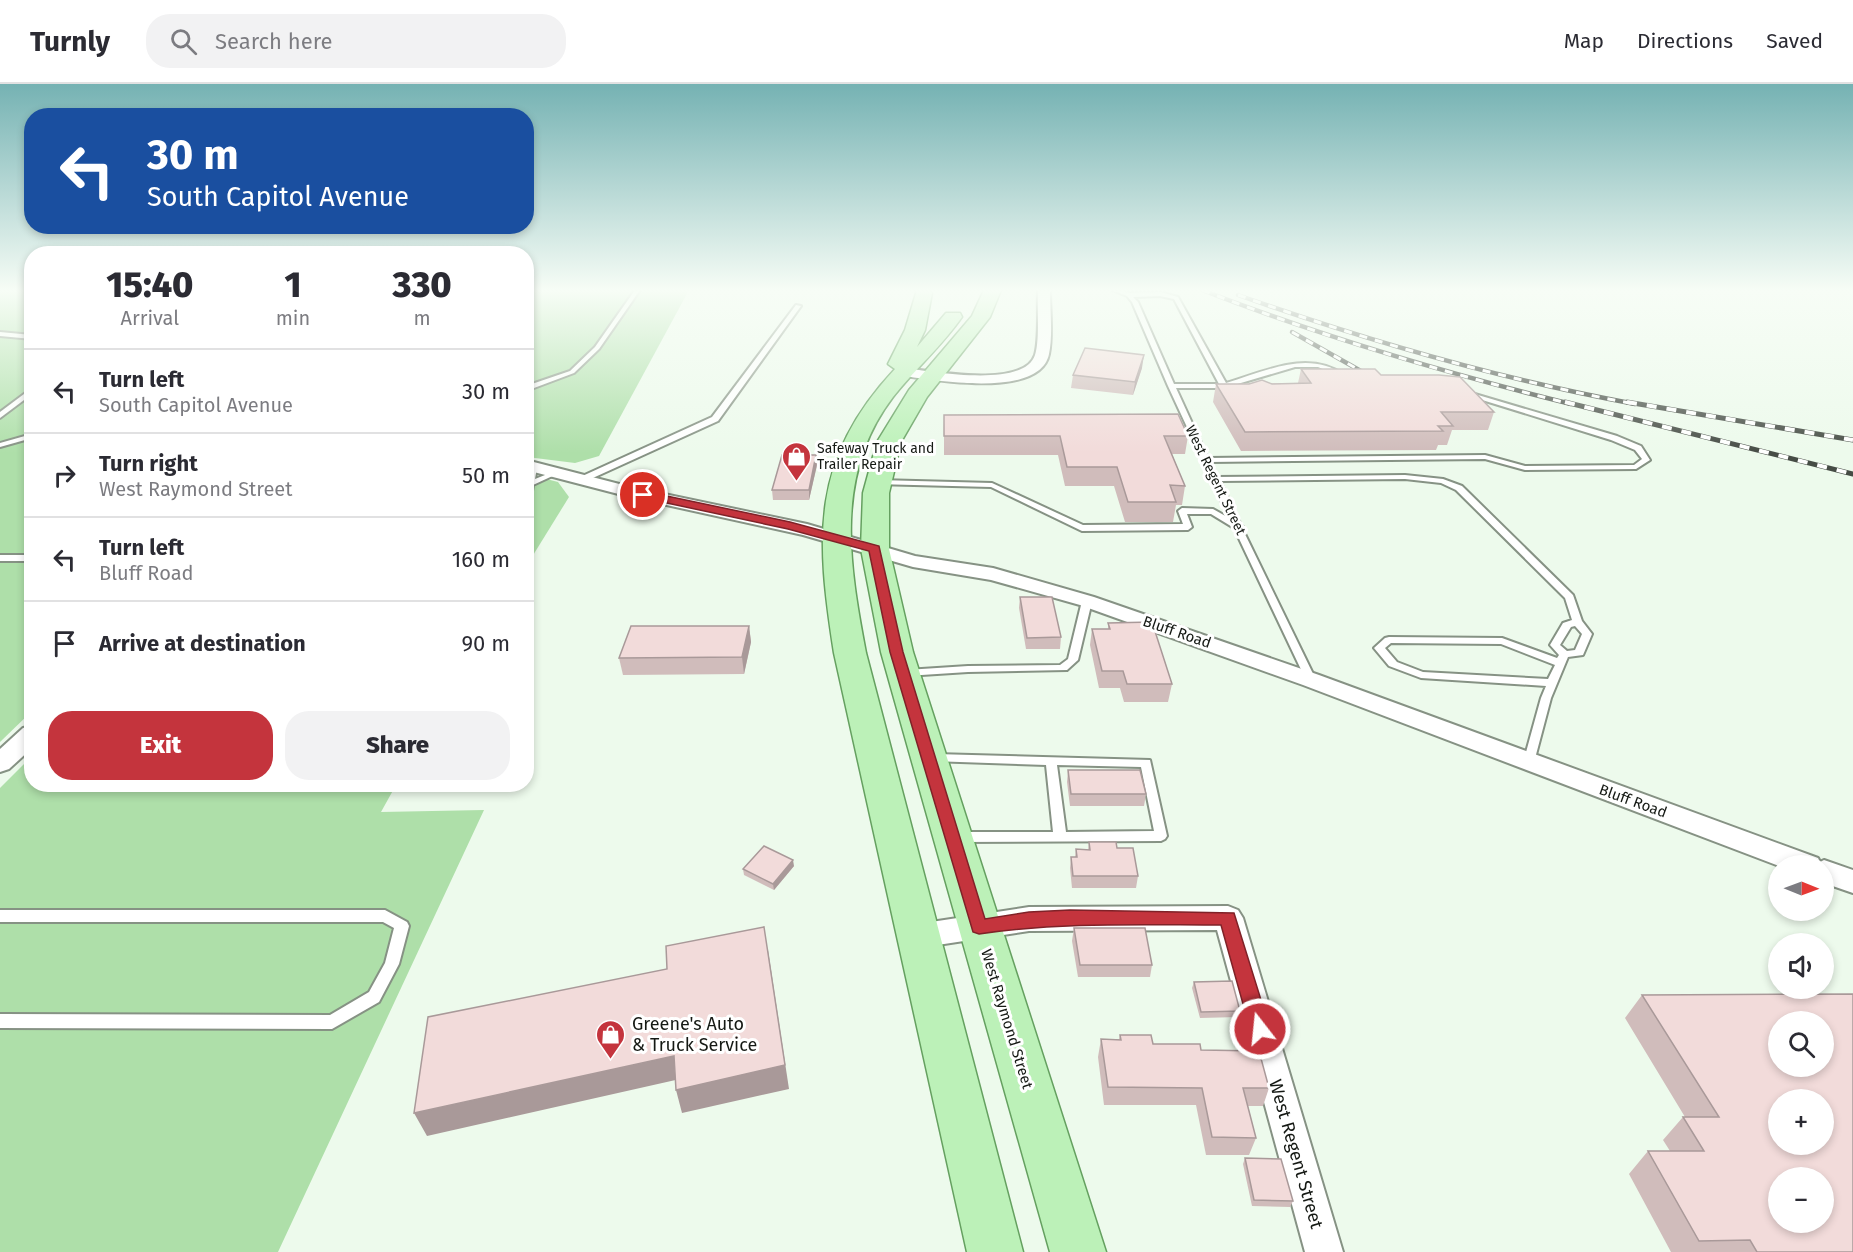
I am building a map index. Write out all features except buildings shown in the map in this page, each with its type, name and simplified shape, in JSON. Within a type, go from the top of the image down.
[{"type":"main road","points":[[884,395],[909,345]]},
{"type":"main road","points":[[929,345],[884,395],[867,420],[842,479],[834,537],[839,590],[850,653],[996,1252]]},
{"type":"main road","name":"West Raymond Street","points":[[959,345],[898,425],[878,482],[873,531],[875,549],[882,590],[903,673],[1078,1252]]},
{"type":"street","points":[[904,372],[993,380],[1031,368],[1042,356],[1042,345]]},
{"type":"street","name":"Bluff Road","points":[[534,472],[555,473],[834,537],[913,561],[993,574],[1087,601],[1311,680],[1778,855]]},
{"type":"street","points":[[0,764],[24,742]]},
{"type":"street","points":[[1834,875],[1853,882]]},
{"type":"street","name":"West Regent Street","points":[[979,927],[1029,919],[1070,917],[1228,918],[1324,1252]]},
{"type":"street","points":[[918,936],[979,927]]},
{"type":"lane","points":[[534,386],[572,372],[599,345]]},
{"type":"lane","points":[[581,480],[715,419],[770,345]]},
{"type":"lane","name":"West Regent Street","points":[[1154,345],[1171,386],[1311,680]]},
{"type":"lane","points":[[1201,345],[1224,386]]},
{"type":"lane","points":[[1171,386],[1224,386],[1295,365],[1319,365],[1353,380]]},
{"type":"lane","points":[[1206,459],[1485,457],[1526,468],[1636,467],[1646,460],[1638,448],[1614,438],[1457,391]]},
{"type":"lane","points":[[0,416],[24,396]]},
{"type":"lane","points":[[0,445],[24,438]]},
{"type":"lane","points":[[1216,479],[1405,477],[1451,484],[1459,488],[1570,597],[1577,622],[1587,634],[1579,653],[1562,658],[1502,641],[1389,640],[1379,648],[1393,664],[1421,675],[1552,683]]},
{"type":"lane","points":[[878,482],[992,485],[1082,528],[1188,527],[1182,511],[1213,512],[1240,528]]},
{"type":"lane","points":[[0,558],[24,558]]},
{"type":"lane","points":[[903,673],[968,669],[1063,668],[1073,660],[1087,601]]},
{"type":"lane","points":[[1562,658],[1555,645],[1567,625],[1577,622]]},
{"type":"lane","points":[[1529,763],[1552,683],[1562,658]]},
{"type":"lane","points":[[929,758],[1146,763],[1161,836],[952,837]]},
{"type":"lane","points":[[1051,761],[1060,837]]},
{"type":"lane","points":[[0,916],[385,916],[402,926],[392,964],[374,997],[332,1022],[0,1022]]},
{"type":"green space","points":[[0,345],[24,345],[24,719],[0,742]]},
{"type":"green space","points":[[534,345],[659,345],[599,456],[575,463],[534,458]]},
{"type":"green space","points":[[534,476],[558,482],[569,497],[534,554]]},
{"type":"green space","points":[[24,764],[24,792],[392,792],[381,812],[484,810],[278,1252],[0,1252],[0,788]]},
{"type":"railway","points":[[1314,345],[1375,379]]},
{"type":"railway","points":[[1359,345],[1477,380],[1571,404]]},
{"type":"railway","points":[[1390,345],[1484,371],[1635,404]]},
{"type":"railway","points":[[1565,402],[1853,474]]},
{"type":"railway","points":[[1627,402],[1853,440]]},
{"type":"place","name":"Safeway Truck and Trailer Repair","points":[[796,482]]},
{"type":"place","name":"Greene's Auto & Truck Service","points":[[611,1060]]},
{"type":"route","points":[[643,495],[790,526],[875,549],[897,652],[979,927],[1029,919],[1070,917],[1228,918],[1260,1029]]}]
